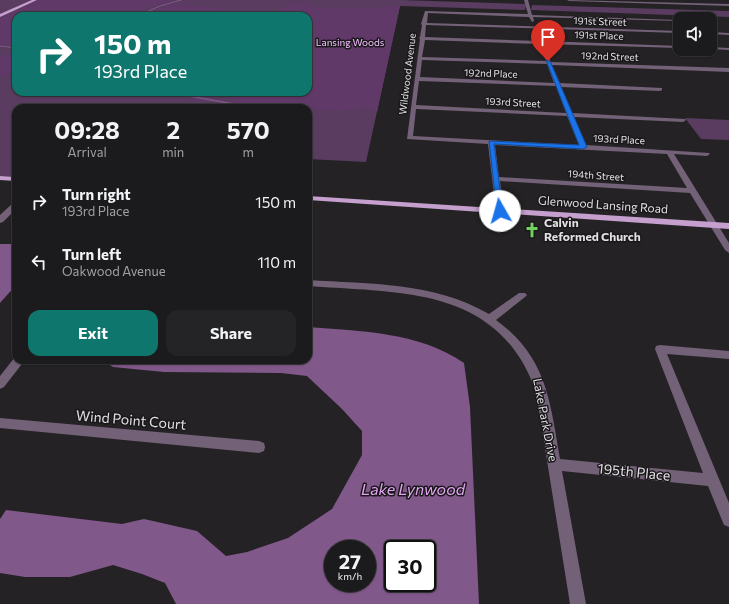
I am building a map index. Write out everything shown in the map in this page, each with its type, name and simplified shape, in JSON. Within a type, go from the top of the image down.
[{"type":"main road","points":[[0,16],[35,0]]},
{"type":"main road","points":[[0,178],[12,180]]},
{"type":"main road","name":"Glenwood Lansing Road","points":[[312,198],[729,226]]},
{"type":"street","points":[[526,0],[534,28],[583,147]]},
{"type":"street","points":[[569,0],[729,5]]},
{"type":"street","name":"Wildwood Avenue","points":[[409,138],[421,38],[426,12],[530,16]]},
{"type":"street","points":[[530,16],[673,20]]},
{"type":"street","name":"191st Street","points":[[423,24],[673,32]]},
{"type":"street","points":[[662,32],[673,42]]},
{"type":"street","points":[[717,33],[729,34]]},
{"type":"street","name":"191st Place","points":[[421,38],[673,47]]},
{"type":"street","points":[[717,48],[729,49]]},
{"type":"street","name":"192nd Street","points":[[419,58],[729,70]]},
{"type":"street","name":"192nd Place","points":[[417,79],[660,89]]},
{"type":"street","name":"193rd Street","points":[[413,107],[683,120]]},
{"type":"street","name":"193rd Place","points":[[409,138],[708,154]]},
{"type":"street","points":[[491,142],[500,211]]},
{"type":"street","points":[[669,152],[694,192],[699,204],[729,250]]},
{"type":"street","name":"194th Street","points":[[496,179],[694,192]]},
{"type":"street","points":[[0,220],[12,213]]},
{"type":"street","name":"Lake Park Drive","points":[[312,283],[407,290],[432,294],[459,303],[490,319],[512,338],[533,367],[542,392],[578,604]]},
{"type":"street","points":[[490,319],[522,295]]},
{"type":"street","points":[[729,355],[660,349],[729,520]]},
{"type":"street","points":[[0,384],[16,364]]},
{"type":"street","name":"Wind Point Court","points":[[0,422],[260,447]]},
{"type":"street","name":"195th Place","points":[[554,464],[713,480]]},
{"type":"green space","name":"Lansing Woods","points":[[0,0],[402,0],[526,4],[525,10],[400,6],[366,162],[312,159],[312,104],[12,104],[12,177],[0,176]]},
{"type":"green space","points":[[39,0],[174,0],[139,12],[13,12]]},
{"type":"green space","points":[[296,3],[309,4],[307,7],[378,9],[390,6],[400,6],[377,112],[366,108],[343,111],[312,108],[312,104],[237,104],[234,102],[234,98],[236,96],[312,96],[312,35],[314,32],[312,30],[312,12],[266,12],[275,11]]},
{"type":"green space","points":[[173,4],[220,8],[228,12],[152,12]]},
{"type":"green space","points":[[532,5],[729,11],[729,17],[717,17],[717,12],[673,12],[673,15],[531,10]]},
{"type":"green space","points":[[12,12],[12,45],[0,44],[0,18]]},
{"type":"green space","points":[[12,54],[12,72],[0,76],[0,56]]},
{"type":"green space","points":[[199,96],[218,96],[212,99],[213,101],[195,101],[193,98]]},
{"type":"green space","points":[[685,118],[729,120],[729,140],[701,139]]},
{"type":"water","points":[[0,244],[12,244],[12,290],[0,303]]},
{"type":"water","name":"Lake Lynwood","points":[[312,327],[369,332],[409,339],[447,353],[464,363],[470,407],[479,604],[176,604],[165,583],[113,565],[70,577],[25,577],[0,573],[0,519],[6,510],[122,524],[144,519],[197,531],[226,556],[247,552],[288,538],[332,509],[362,455],[362,431],[342,409],[307,376],[281,373],[164,372],[113,367],[108,364],[312,364]]},
{"type":"waterway","points":[[146,12],[181,0]]},
{"type":"waterway","points":[[0,46],[12,48]]},
{"type":"waterway","points":[[189,96],[234,104]]},
{"type":"place","name":"Calvin Reformed Church","points":[[532,230]]},
{"type":"route","points":[[500,211],[491,142],[583,147],[548,61]]}]
